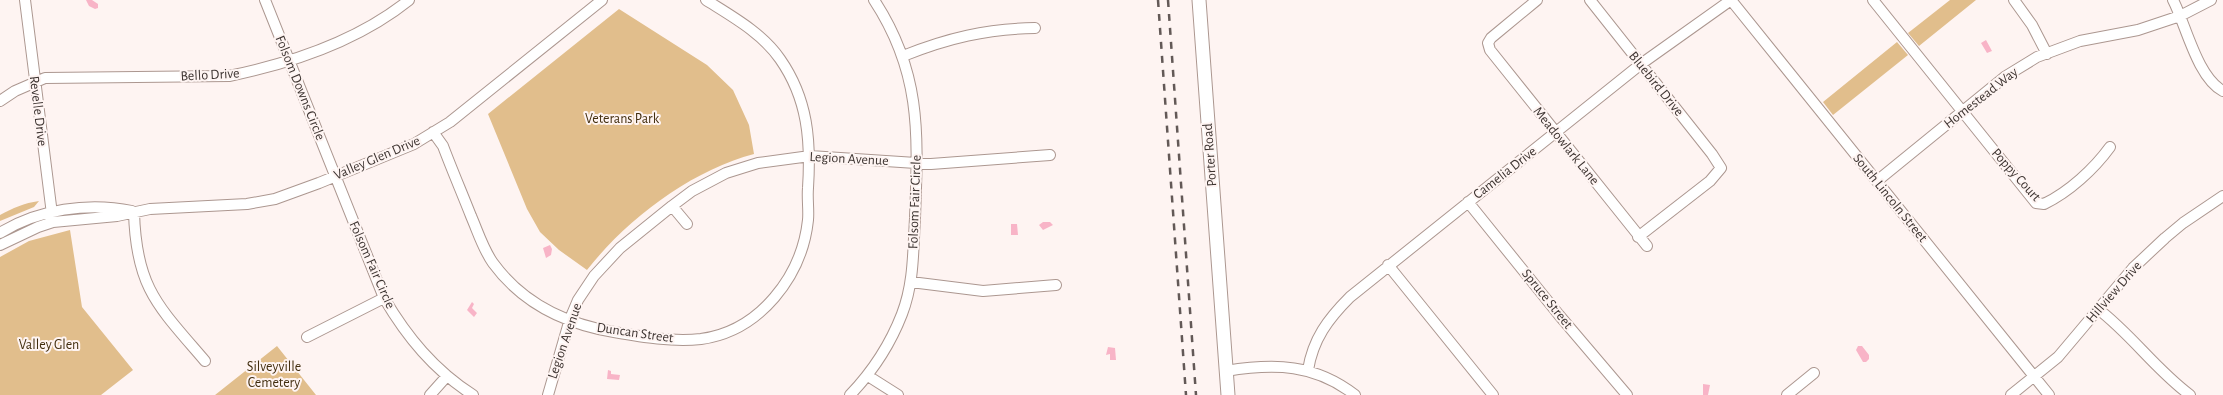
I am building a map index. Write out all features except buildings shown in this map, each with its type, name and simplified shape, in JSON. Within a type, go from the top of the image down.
[{"type":"street","name":"Revelle Drive","points":[[25,0],[34,82],[53,222]]},
{"type":"street","name":"Folsom Downs Circle","points":[[265,0],[334,176]]},
{"type":"street","name":"Bello Drive","points":[[0,101],[34,82],[46,78],[229,76],[288,61],[370,27],[386,18],[409,0]]},
{"type":"street","name":"Valley Glen Drive","points":[[0,245],[38,227],[53,222],[117,216],[150,209],[226,206],[265,201],[287,195],[414,144],[450,122],[602,0]]},
{"type":"street","name":"Duncan Street","points":[[433,132],[443,146],[481,242],[493,262],[528,299],[549,312],[599,329],[652,338],[678,340],[703,338],[724,333],[744,323],[762,310],[780,292],[793,271],[802,247],[808,220],[810,156],[803,105],[797,87],[779,57],[752,30],[706,0]]},
{"type":"street","name":"Folsom Fair Circle","points":[[850,395],[868,376],[885,350],[902,314],[911,282],[917,162],[916,113],[903,56],[874,0]]},
{"type":"street","name":"Porter Road","points":[[1199,0],[1228,395]]},
{"type":"street","name":"Meadowlark Lane","points":[[1537,0],[1496,34],[1488,43],[1494,56],[1647,246]]},
{"type":"street","name":"Bluebird Drive","points":[[1590,0],[1715,157],[1721,168],[1710,181],[1638,236]]},
{"type":"street","name":"Camelia Drive","points":[[1308,370],[1314,344],[1329,319],[1350,297],[1388,265],[1641,64],[1731,0]]},
{"type":"street","name":"South Lincoln Street","points":[[1731,0],[2049,395]]},
{"type":"street","points":[[1873,0],[1962,112]]},
{"type":"street","points":[[2014,0],[2032,25],[2047,54]]},
{"type":"street","points":[[2173,0],[2203,68],[2223,91]]},
{"type":"street","name":"Homestead Way","points":[[1877,181],[2006,76],[2047,54],[2080,41],[2138,30],[2180,16],[2211,0]]},
{"type":"street","points":[[903,56],[930,45],[982,31],[1035,28]]},
{"type":"street","name":"Poppy Court","points":[[1962,112],[2039,204],[2050,201],[2092,169],[2110,146]]},
{"type":"street","name":"Legion Avenue","points":[[548,395],[570,320],[578,300],[611,256],[692,191],[726,173],[758,163],[810,156],[953,164],[1050,155]]},
{"type":"street","name":"Folsom Fair Circle","points":[[334,176],[384,298],[415,345],[447,376],[473,395]]},
{"type":"street","name":"Hillview Drive","points":[[2011,395],[2058,357],[2133,268],[2183,223],[2223,196]]},
{"type":"street","name":"Spruce Street","points":[[1468,202],[1559,315],[1628,395]]},
{"type":"street","points":[[672,206],[687,224]]},
{"type":"street","name":"Valley Glen Drive","points":[[0,233],[51,211],[117,208],[134,212]]},
{"type":"street","points":[[134,212],[135,244],[146,284],[159,307],[206,361]]},
{"type":"street","points":[[1388,265],[1493,395]]},
{"type":"street","points":[[911,282],[983,291],[1056,285]]},
{"type":"street","points":[[307,337],[384,298]]},
{"type":"street","points":[[2098,309],[2127,333],[2169,380],[2190,395]]},
{"type":"street","points":[[1226,371],[1283,367],[1308,370],[1340,384],[1355,395]]},
{"type":"street","points":[[1787,395],[1814,374]]},
{"type":"street","points":[[430,395],[447,376]]},
{"type":"street","points":[[868,376],[898,395]]},
{"type":"green space","points":[[1950,0],[1976,0],[1919,46],[1908,33]]},
{"type":"green space","name":"Veterans Park","points":[[619,9],[707,65],[733,90],[749,125],[754,154],[731,161],[707,172],[684,184],[662,199],[621,233],[587,270],[559,250],[540,232],[527,209],[488,114]]},
{"type":"green space","points":[[1897,42],[1908,55],[1833,115],[1823,102]]},
{"type":"green space","points":[[39,201],[34,207],[0,221],[0,215],[5,212],[23,204]]},
{"type":"green space","name":"Valley Glen","points":[[70,230],[82,307],[133,370],[101,395],[0,395],[0,257],[29,241]]},
{"type":"green space","name":"Silveyville Cemetery","points":[[277,346],[316,395],[215,395]]},
{"type":"shaded area","points":[[86,0],[92,0],[98,4],[98,8],[95,9],[89,6]]},
{"type":"shaded area","points":[[1986,40],[1992,51],[1987,53],[1981,43]]},
{"type":"shaded area","points":[[1043,222],[1050,222],[1053,225],[1043,230],[1039,225]]},
{"type":"shaded area","points":[[1011,224],[1017,224],[1018,235],[1011,235]]},
{"type":"shaded area","points":[[550,245],[552,249],[551,255],[546,258],[543,248]]},
{"type":"shaded area","points":[[472,302],[474,304],[472,308],[477,313],[474,317],[467,310]]},
{"type":"shaded area","points":[[1858,346],[1862,346],[1869,355],[1869,359],[1866,362],[1863,362],[1856,350]]},
{"type":"shaded area","points":[[1108,347],[1115,348],[1116,360],[1110,360],[1110,354],[1106,355]]},
{"type":"shaded area","points":[[608,370],[611,371],[611,374],[620,375],[619,380],[607,379]]},
{"type":"shaded area","points":[[1703,384],[1710,385],[1708,395],[1703,395]]},
{"type":"railway","points":[[1158,0],[1186,395]]},
{"type":"railway","points":[[1168,0],[1196,395]]}]
